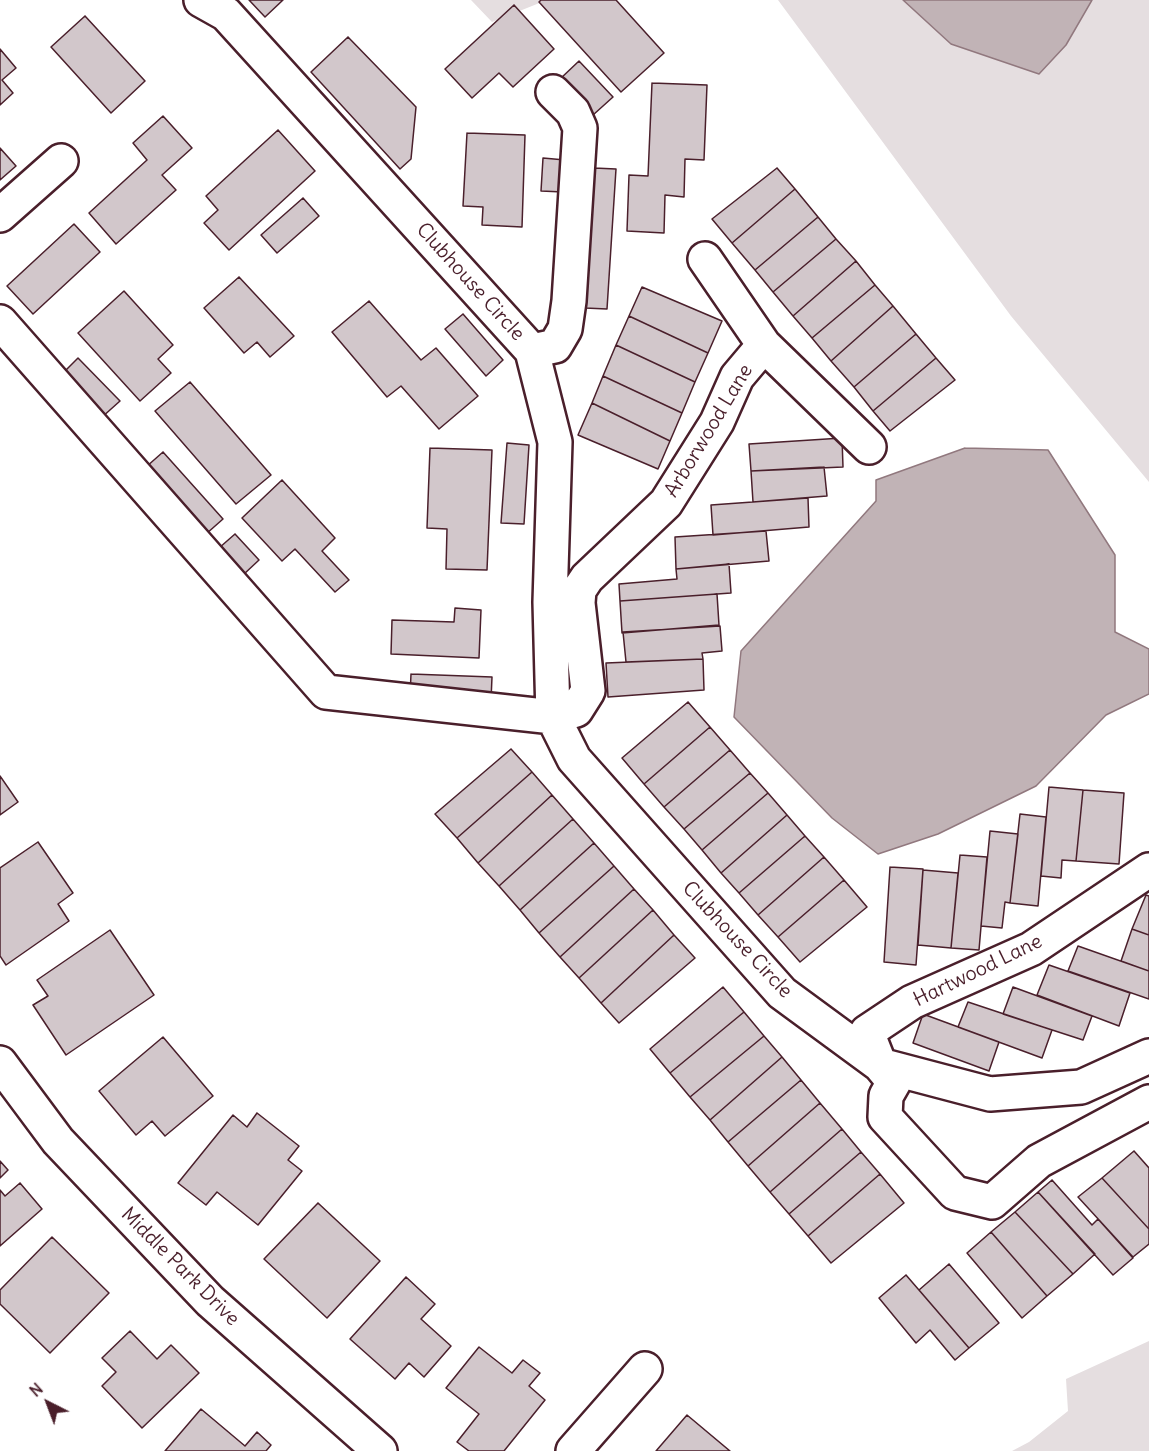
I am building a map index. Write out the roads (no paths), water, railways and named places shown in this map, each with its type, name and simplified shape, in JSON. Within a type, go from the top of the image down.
[{"type":"street","name":"Clubhouse Circle","points":[[221,5],[532,351],[555,442],[550,602],[553,717],[574,759],[782,993],[880,1065],[990,1094],[1081,1087],[1149,1056]]},
{"type":"street","points":[[532,351],[555,346],[565,329],[569,301],[580,128],[573,112],[554,92]]},
{"type":"street","points":[[0,215],[61,161]]},
{"type":"street","name":"Arborwood Lane","points":[[705,259],[764,345],[868,447]]},
{"type":"street","points":[[0,322],[326,692],[553,717]]},
{"type":"street","name":"Arborwood Lane","points":[[553,717],[576,710],[588,691],[578,603],[579,590],[587,578],[666,503],[717,422],[737,377],[764,345]]},
{"type":"street","name":"Hartwood Lane","points":[[880,1065],[867,1032],[912,1002],[1031,949],[1149,870]]},
{"type":"street","name":"Middle Park Drive","points":[[0,1063],[58,1141],[210,1301],[380,1451]]},
{"type":"street","points":[[880,1065],[894,1082],[886,1096],[885,1117],[955,1193],[992,1202],[1039,1161],[1149,1102]]},
{"type":"street","points":[[573,1451],[645,1369]]}]
